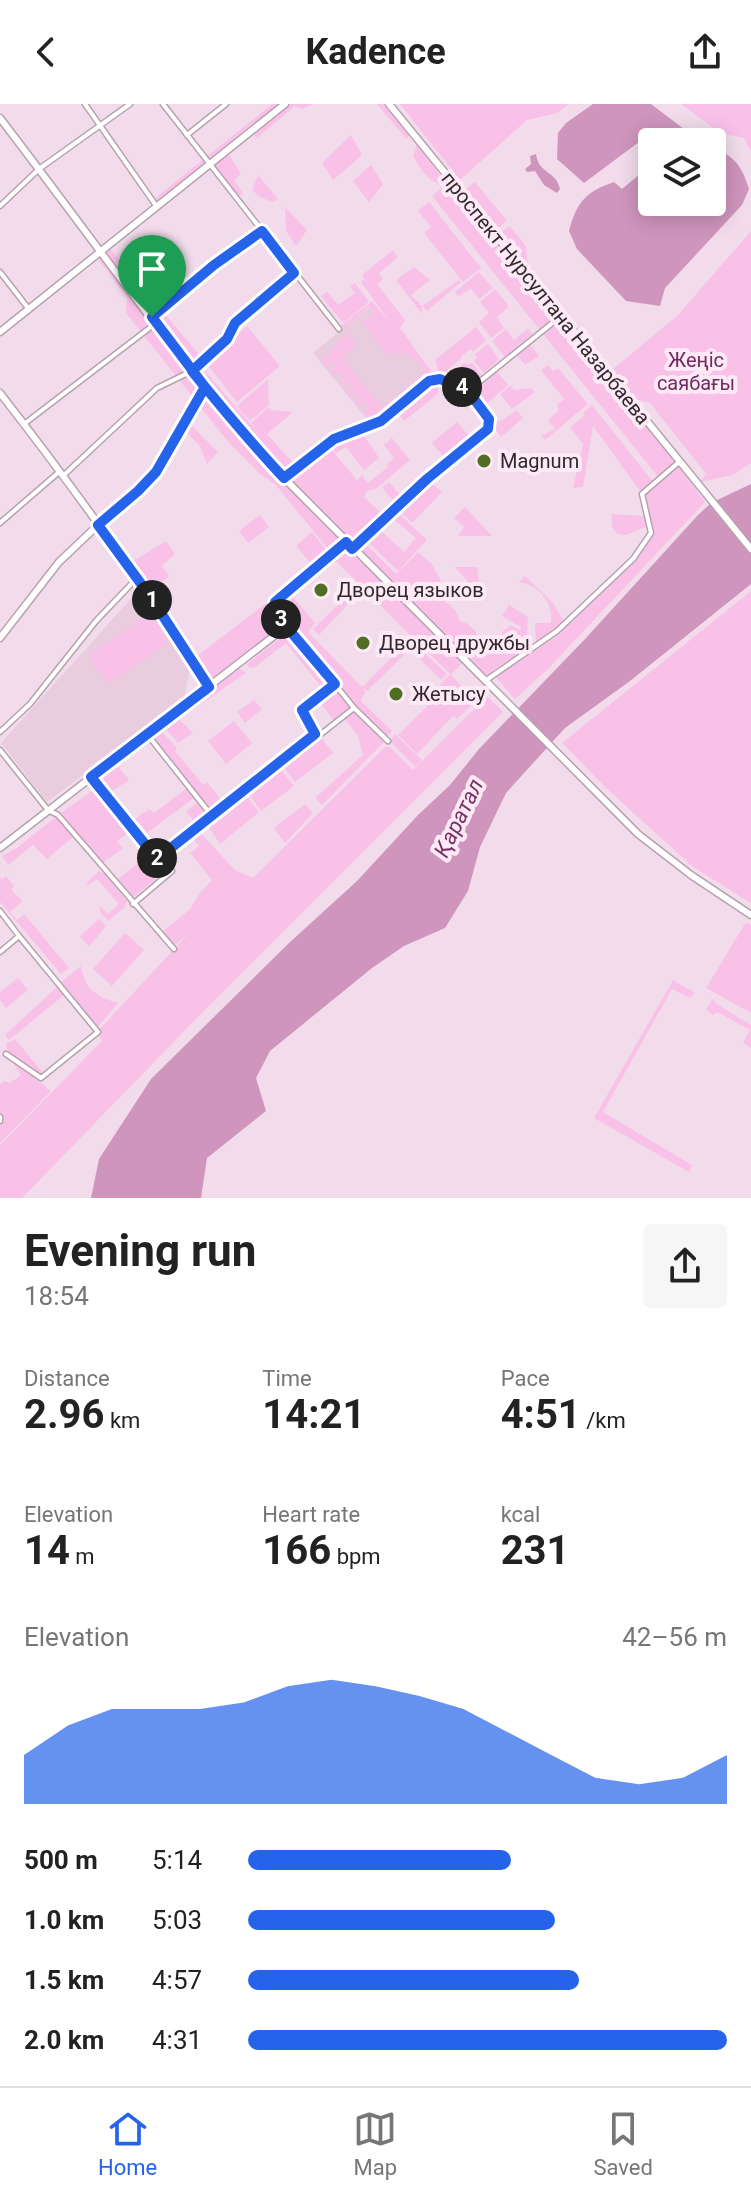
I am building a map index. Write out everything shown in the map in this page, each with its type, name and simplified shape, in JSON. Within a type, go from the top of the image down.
[{"type":"main road","points":[[0,332],[285,104]]},
{"type":"main road","name":"проспект Нурсултана Назарбаева","points":[[389,104],[751,549]]},
{"type":"main road","points":[[0,118],[192,371],[241,432],[284,478],[638,834],[663,855],[751,915]]},
{"type":"main road","points":[[0,393],[62,472],[209,687]]},
{"type":"main road","points":[[0,638],[59,562],[98,525]]},
{"type":"main road","points":[[0,848],[284,626],[274,612],[275,602],[346,542]]},
{"type":"street","points":[[85,104],[157,207]]},
{"type":"street","points":[[0,206],[39,169],[130,104]]},
{"type":"street","points":[[163,104],[339,329]]},
{"type":"street","points":[[187,135],[226,104]]},
{"type":"street","points":[[24,424],[154,320],[214,265],[262,231]]},
{"type":"street","points":[[0,272],[28,308]]},
{"type":"street","points":[[0,523],[157,388],[192,371],[227,339],[235,323],[294,273]]},
{"type":"street","points":[[468,391],[561,316]]},
{"type":"street","points":[[284,478],[334,439],[381,421],[429,381],[440,379],[468,391],[489,419],[488,429],[427,479],[352,549]]},
{"type":"street","points":[[98,525],[156,472],[205,387]]},
{"type":"street","points":[[485,681],[557,631],[633,559],[651,533],[642,494],[679,462]]},
{"type":"street","points":[[0,732],[30,704],[96,621],[137,578]]},
{"type":"street","points":[[284,626],[290,628],[354,708],[388,741]]},
{"type":"street","points":[[315,734],[302,710],[335,684]]},
{"type":"street","points":[[91,777],[157,859],[315,734],[321,734],[354,708]]},
{"type":"street","points":[[147,734],[208,811],[218,811]]},
{"type":"street","points":[[0,750],[48,810],[58,815],[174,949]]},
{"type":"street","points":[[133,904],[172,871],[161,856]]},
{"type":"street","points":[[0,911],[98,1032],[41,1078],[6,1054]]},
{"type":"street","points":[[0,952],[19,936]]},
{"type":"shaded area","points":[[373,304],[430,374],[370,423],[313,353]]},
{"type":"shaded area","points":[[138,591],[190,669],[184,699],[47,802],[1,743]]},
{"type":"green space","points":[[272,104],[281,104],[158,204],[154,199]]},
{"type":"green space","points":[[286,104],[313,104],[302,109],[295,106],[257,138],[253,132]]},
{"type":"green space","points":[[377,104],[386,104],[411,134],[406,139]]},
{"type":"green space","points":[[400,104],[569,104],[557,113],[527,120],[460,180]]},
{"type":"green space","points":[[681,104],[751,104],[751,152],[744,138],[726,134],[726,128],[713,128]]},
{"type":"green space","points":[[351,135],[362,155],[333,180],[322,163]]},
{"type":"green space","points":[[418,142],[446,185],[451,181],[679,462],[679,467],[705,502],[548,669],[515,699],[493,674],[551,636],[635,556],[650,534],[642,494],[593,426],[583,487],[573,488],[583,444],[570,427],[584,416],[587,420],[583,413],[592,405],[654,483],[659,478],[432,196],[445,185],[430,179],[413,156]]},
{"type":"green space","points":[[228,153],[241,174],[234,180],[243,194],[237,197],[213,165]]},
{"type":"green space","points":[[371,165],[383,184],[369,202],[353,181]]},
{"type":"green space","points":[[258,175],[278,199],[272,202],[252,190]]},
{"type":"green space","points":[[475,182],[507,221],[498,228],[466,189]]},
{"type":"green space","points":[[429,202],[481,268],[463,282],[424,233],[431,227],[418,211]]},
{"type":"green space","points":[[285,207],[307,230],[296,246],[286,231]]},
{"type":"green space","points":[[510,226],[526,246],[528,267],[501,232]]},
{"type":"green space","name":"Жеңіс саябағы","points":[[751,231],[751,463],[733,475],[700,482],[706,474],[650,403],[635,399],[612,370],[678,315]]},
{"type":"green space","points":[[108,246],[202,358],[205,371],[262,437],[253,426],[256,423],[251,423],[269,407],[271,410],[293,412],[267,434],[297,467],[327,444],[357,480],[362,475],[368,483],[394,458],[384,445],[392,438],[410,460],[377,488],[367,491],[364,497],[380,512],[392,500],[382,487],[389,482],[403,499],[385,517],[382,514],[384,518],[362,539],[339,517],[396,574],[418,552],[432,564],[441,581],[438,598],[452,607],[460,621],[473,629],[478,643],[498,643],[502,632],[511,625],[520,630],[521,627],[502,616],[509,605],[528,617],[527,637],[532,638],[532,647],[495,669],[486,679],[346,542],[332,554],[275,484],[260,474],[229,443],[126,313],[127,298],[96,256]]},
{"type":"green space","points":[[393,250],[398,257],[379,273],[383,279],[377,284],[405,320],[398,331],[401,329],[436,378],[427,378],[422,366],[404,352],[398,356],[394,350],[387,355],[362,322],[374,313],[369,306],[343,329],[342,325],[372,301],[391,324],[361,282],[364,279],[362,275]]},
{"type":"green space","points":[[414,267],[430,280],[411,295],[422,306],[422,314],[396,280]]},
{"type":"green space","points":[[479,272],[493,288],[479,299],[471,289],[458,296],[455,292]]},
{"type":"green space","points":[[459,280],[461,282],[427,311],[422,306]]},
{"type":"green space","points":[[355,283],[369,302],[343,323],[321,296],[327,292],[338,305],[355,293],[350,286]]},
{"type":"green space","points":[[495,289],[509,306],[497,317],[504,328],[491,338],[479,322],[489,313],[480,302]]},
{"type":"green space","points":[[247,326],[280,366],[237,402],[205,362]]},
{"type":"green space","points":[[476,327],[486,340],[473,352],[471,349],[461,356],[440,376],[435,360]]},
{"type":"green space","points":[[528,328],[532,334],[505,357],[492,341],[506,329],[514,340]]},
{"type":"green space","points":[[348,333],[357,345],[342,359],[383,407],[422,375],[426,381],[386,415],[371,423],[364,412],[368,408],[364,402],[358,408],[354,404],[359,398],[356,393],[349,398],[348,393],[353,388],[348,382],[341,388],[340,383],[344,379],[340,372],[334,378],[330,373],[336,367],[332,362],[324,367],[322,360]]},
{"type":"green space","points":[[528,342],[539,356],[525,365],[515,353]]},
{"type":"green space","points":[[488,344],[499,359],[484,373],[474,361],[477,358],[475,354]]},
{"type":"green space","points":[[464,363],[472,363],[483,376],[469,389],[445,378]]},
{"type":"green space","points":[[548,365],[553,371],[558,368],[588,404],[545,440],[541,436],[555,429],[548,420],[559,410],[557,405],[564,399],[541,370]]},
{"type":"green space","points":[[496,370],[508,385],[484,406],[471,391]]},
{"type":"green space","points":[[268,379],[269,405],[250,421],[237,406]]},
{"type":"green space","points":[[445,381],[437,390],[439,393],[404,421],[396,411],[431,382]]},
{"type":"green space","points":[[510,386],[515,390],[531,388],[535,392],[512,409],[500,394]]},
{"type":"green space","points":[[517,410],[523,418],[501,437],[490,422],[501,421]]},
{"type":"green space","points":[[187,421],[218,452],[207,464],[199,445],[183,429]]},
{"type":"green space","points":[[457,422],[471,438],[446,460],[432,443]]},
{"type":"green space","points":[[377,424],[364,436],[379,458],[364,470],[346,447],[336,453],[330,444]]},
{"type":"green space","points":[[427,479],[442,492],[412,523],[396,507]]},
{"type":"green space","points":[[465,507],[492,536],[458,536],[464,527],[454,518]]},
{"type":"green space","points":[[396,511],[427,540],[398,571],[365,539],[378,528],[404,552],[416,538],[391,517]]},
{"type":"green space","points":[[611,514],[645,516],[648,526],[626,535],[617,534],[612,527]]},
{"type":"green space","points":[[260,515],[269,527],[248,543],[239,531]]},
{"type":"green space","points":[[312,532],[329,553],[313,566],[296,546]]},
{"type":"green space","points":[[166,541],[175,554],[162,566],[169,576],[152,590],[133,561]]},
{"type":"green space","points":[[345,549],[392,588],[465,660],[451,675],[476,701],[457,719],[453,716],[417,754],[398,735],[435,698],[432,694],[450,674],[417,642],[367,691],[363,688],[362,702],[392,731],[387,737],[356,706],[275,607],[278,600],[289,592],[315,623],[308,632],[362,687],[412,637],[334,559]]},
{"type":"green space","points":[[455,567],[477,567],[481,597]]},
{"type":"green space","points":[[525,576],[553,603],[563,620],[559,628],[536,643],[535,623],[551,623],[550,609],[539,591],[519,582]]},
{"type":"green space","points":[[751,591],[751,903],[693,867],[606,788],[562,743]]},
{"type":"green space","points":[[347,596],[352,600],[319,635],[313,629]]},
{"type":"green space","points":[[265,604],[273,607],[284,626],[213,679],[197,656]]},
{"type":"green space","points":[[146,616],[153,618],[167,639],[165,645],[111,682],[106,681],[92,663],[90,655]]},
{"type":"green space","points":[[289,631],[323,679],[330,680],[323,689],[286,643],[255,667],[250,668],[247,664]]},
{"type":"green space","points":[[417,646],[447,674],[441,680],[412,651]]},
{"type":"green space","points":[[238,667],[246,673],[182,717],[180,712]]},
{"type":"green space","points":[[334,687],[351,707],[334,721],[318,700]]},
{"type":"green space","points":[[487,696],[503,712],[22,1198],[0,1198],[0,1145],[102,1041],[96,1033],[190,932],[174,946],[161,933],[190,909],[212,880],[190,853],[199,846],[191,836],[197,829],[235,870],[253,878],[385,747],[390,747],[413,770]]},
{"type":"green space","points":[[254,700],[262,709],[245,723],[237,712]]},
{"type":"green space","points":[[354,711],[385,741],[322,805],[315,798],[363,755],[358,736],[344,718]]},
{"type":"green space","points":[[176,716],[193,733],[178,743],[163,725]]},
{"type":"green space","points":[[234,721],[252,743],[226,764],[208,741]]},
{"type":"green space","points":[[159,729],[177,748],[175,751],[203,785],[207,782],[225,805],[208,809],[150,736]]},
{"type":"green space","points":[[395,734],[422,760],[415,767],[390,741]]},
{"type":"green space","points":[[320,736],[333,753],[295,782],[282,765]]},
{"type":"green space","points":[[117,765],[129,780],[112,791],[134,820],[149,809],[154,813],[187,788],[194,798],[147,833],[139,822],[134,826],[98,780]]},
{"type":"green space","points":[[279,767],[294,786],[261,811],[247,792]]},
{"type":"green space","points":[[92,791],[128,833],[117,841],[123,848],[103,863],[61,813]]},
{"type":"green space","points":[[245,794],[259,812],[220,844],[206,823]]},
{"type":"green space","points":[[198,802],[209,815],[196,824],[186,811]]},
{"type":"green space","points":[[305,804],[313,813],[285,843],[274,828]]},
{"type":"green space","points":[[57,816],[74,836],[47,859],[33,845],[8,865],[2,856]]},
{"type":"green space","points":[[146,857],[160,876],[133,897],[118,879]]},
{"type":"green space","points":[[99,871],[127,901],[124,908],[108,921],[100,912],[100,906],[108,914],[119,904],[97,879],[88,885],[86,883]]},
{"type":"green space","points":[[6,876],[14,886],[11,890],[23,901],[10,912],[17,920],[24,914],[69,968],[61,974],[0,902],[0,877]]},
{"type":"green space","points":[[99,919],[106,926],[89,947],[80,936]]},
{"type":"green space","points":[[746,922],[751,925],[751,1013],[706,988]]},
{"type":"green space","points":[[125,933],[144,950],[112,986],[93,969]]},
{"type":"green space","points":[[81,966],[85,981],[93,991],[118,1003],[97,1028],[61,982]]},
{"type":"green space","points":[[18,978],[28,990],[6,1008],[0,1000],[0,992]]},
{"type":"green space","points":[[673,980],[695,993],[690,998],[672,989],[603,1112],[692,1165],[689,1172],[594,1118]]},
{"type":"green space","points":[[57,987],[64,995],[9,1040],[5,1035]]},
{"type":"green space","points":[[712,999],[751,1025],[751,1048],[743,1043],[750,1030],[717,1012],[713,1015],[706,1010]]},
{"type":"green space","points":[[15,1039],[43,1073],[39,1076],[9,1055],[6,1044]]},
{"type":"green space","points":[[11,1059],[51,1091],[0,1143],[0,1085],[4,1081],[10,1083],[21,1075]]},
{"type":"water","points":[[593,104],[651,104],[683,128],[638,128],[638,143],[584,183],[557,159],[558,133],[566,123]]},
{"type":"water","points":[[536,154],[540,166],[558,183],[560,189],[557,193],[544,185],[535,171],[527,172],[525,169],[531,164],[530,156]]},
{"type":"water","points":[[726,154],[736,162],[749,189],[742,205],[665,288],[660,306],[626,301],[577,249],[569,231],[579,205],[589,194],[614,182],[622,189],[638,176],[638,216],[726,216]]},
{"type":"water","name":"Қаратал","points":[[751,484],[751,584],[630,681],[565,728],[506,793],[480,847],[468,891],[445,928],[404,946],[372,968],[270,1051],[256,1078],[266,1111],[207,1158],[201,1198],[91,1198],[99,1159],[151,1079],[289,943],[357,881],[450,785],[479,749],[698,515],[711,503]]},
{"type":"place","name":"Magnum","points":[[484,461]]},
{"type":"place","name":"Дворец языков","points":[[321,590]]},
{"type":"place","name":"Дворец дружбы","points":[[363,643]]},
{"type":"place","name":"Жетысу","points":[[396,694]]},
{"type":"route","points":[[152,317],[192,371],[205,387],[156,472],[98,525],[150,596],[209,687],[91,777],[157,859],[315,734],[302,710],[335,684],[290,628],[284,626],[274,612],[275,602],[346,542],[352,549],[427,479],[488,429],[489,419],[468,391],[450,381],[429,381],[381,421],[334,439],[284,478],[241,432],[205,387],[192,371],[227,339],[235,323],[294,273],[262,231],[214,265],[152,317]]}]
